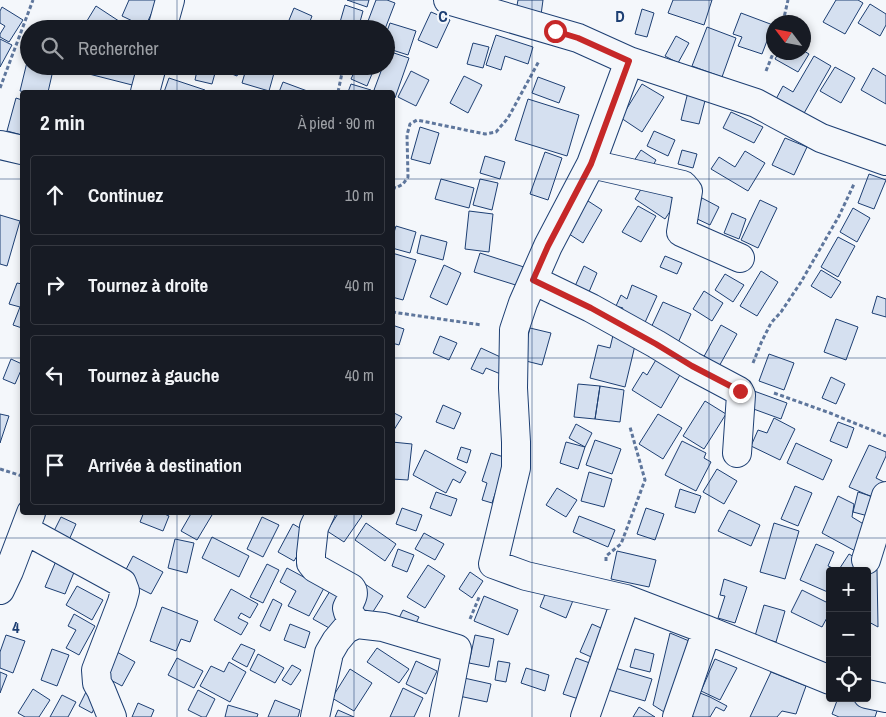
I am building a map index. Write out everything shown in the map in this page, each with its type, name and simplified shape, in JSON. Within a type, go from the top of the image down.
[{"type":"street","points":[[164,20],[170,0]]},
{"type":"street","points":[[448,0],[578,38],[629,61],[756,103],[821,138],[877,158]]},
{"type":"street","points":[[629,61],[591,164],[548,246],[523,303],[514,330],[513,388],[516,468],[493,564],[526,576],[614,596],[707,630],[826,678]]},
{"type":"street","points":[[146,90],[150,75]]},
{"type":"street","points":[[0,145],[20,150]]},
{"type":"street","points":[[591,164],[683,185],[688,191],[680,232],[740,258]]},
{"type":"street","points":[[533,280],[591,308],[692,366],[740,391],[743,388]]},
{"type":"street","points":[[737,453],[743,388]]},
{"type":"street","points":[[866,560],[885,500]]},
{"type":"street","points":[[320,515],[314,527],[311,563],[315,568],[353,590],[354,594],[347,608],[357,624]]},
{"type":"street","points":[[3,576],[28,521],[122,583],[125,591],[122,602],[96,670],[97,683],[112,717]]},
{"type":"street","points":[[585,717],[614,596]]},
{"type":"street","points":[[314,717],[329,653],[336,640],[346,629],[357,624],[383,627],[457,649],[444,717]]},
{"type":"street","points":[[677,717],[707,630]]},
{"type":"street","points":[[871,695],[886,698]]},
{"type":"path","points":[[26,20],[33,0]]},
{"type":"path","points":[[785,15],[788,0]]},
{"type":"path","points":[[395,188],[404,184],[408,178],[407,135],[410,124],[417,120],[485,134],[496,132],[508,118],[555,31]]},
{"type":"path","points":[[0,88],[20,35]]},
{"type":"path","points":[[338,90],[342,75]]},
{"type":"path","points":[[877,158],[839,216],[782,312],[771,323],[743,388],[830,413],[886,436]]},
{"type":"path","points":[[395,312],[514,330]]},
{"type":"path","points":[[614,596],[606,556],[621,544],[645,480],[630,427]]},
{"type":"path","points":[[0,469],[20,475]]},
{"type":"path","points":[[457,649],[493,564]]},
{"type":"building","points":[[129,0],[158,0],[148,20],[130,20],[122,16]]},
{"type":"building","points":[[347,0],[369,0],[367,7]]},
{"type":"building","points":[[376,0],[387,0],[395,3],[388,20],[368,20]]},
{"type":"building","points":[[518,0],[543,0],[541,15],[516,11]]},
{"type":"building","points":[[673,0],[712,0],[704,25],[668,13]]},
{"type":"building","points":[[836,0],[858,0],[863,3],[845,34],[823,22]]},
{"type":"building","points":[[870,4],[886,14],[886,25],[880,36],[858,23]]},
{"type":"building","points":[[345,5],[363,11],[360,20],[341,20]]},
{"type":"building","points":[[96,6],[117,20],[87,20]]},
{"type":"building","points":[[2,7],[23,20],[20,20],[20,25],[9,42],[0,37],[5,26],[0,23]]},
{"type":"building","points":[[294,8],[312,16],[310,20],[289,20]]},
{"type":"building","points":[[642,9],[654,13],[647,37],[635,34]]},
{"type":"building","points":[[431,12],[450,20],[437,48],[418,40]]},
{"type":"building","points":[[741,13],[766,22],[766,43],[762,54],[738,46],[742,37],[733,34]]},
{"type":"building","points":[[395,25],[416,31],[408,55],[395,51]]},
{"type":"building","points":[[707,27],[736,38],[722,77],[692,66]]},
{"type":"building","points":[[496,35],[533,47],[528,64],[505,56],[501,70],[486,65]]},
{"type":"building","points":[[676,36],[689,43],[678,63],[665,56]]},
{"type":"building","points":[[0,39],[12,45],[0,67]]},
{"type":"building","points":[[473,43],[489,47],[483,68],[467,64]]},
{"type":"building","points":[[395,53],[409,58],[395,98],[395,90],[374,90],[380,75],[395,75]]},
{"type":"building","points":[[814,56],[831,66],[803,115],[776,99],[783,86],[793,92]]},
{"type":"building","points":[[777,60],[805,60],[798,72]]},
{"type":"building","points":[[835,67],[855,78],[841,103],[820,91]]},
{"type":"building","points":[[873,68],[886,76],[886,104],[861,90]]},
{"type":"building","points":[[411,71],[429,80],[416,106],[398,97]]},
{"type":"building","points":[[24,75],[52,75],[48,90],[20,90]]},
{"type":"building","points":[[93,75],[143,75],[140,87]]},
{"type":"building","points":[[196,75],[214,75],[212,84],[195,80]]},
{"type":"building","points":[[244,75],[273,75],[269,90],[242,83]]},
{"type":"building","points":[[353,75],[372,75],[367,86],[351,79]]},
{"type":"building","points":[[464,76],[482,85],[468,113],[450,103]]},
{"type":"building","points":[[538,77],[565,87],[559,103],[532,93]]},
{"type":"building","points":[[169,78],[205,90],[165,90]]},
{"type":"building","points":[[283,82],[305,90],[280,90]]},
{"type":"building","points":[[351,84],[371,90],[349,90]]},
{"type":"building","points":[[642,84],[664,97],[642,132],[621,118]]},
{"type":"building","points":[[688,92],[706,97],[699,124],[681,120]]},
{"type":"building","points":[[16,98],[20,99],[20,134],[7,131]]},
{"type":"building","points":[[528,99],[579,115],[567,156],[515,140]]},
{"type":"building","points":[[731,112],[763,127],[754,143],[723,128]]},
{"type":"building","points":[[420,127],[439,133],[430,164],[411,159]]},
{"type":"building","points":[[654,131],[675,140],[668,156],[647,146]]},
{"type":"building","points":[[785,138],[807,147],[794,175],[772,165]]},
{"type":"building","points":[[641,150],[656,160],[648,174],[632,164]]},
{"type":"building","points":[[682,150],[697,154],[693,168],[678,164]]},
{"type":"building","points":[[745,151],[765,163],[748,191],[711,169],[719,157],[735,167]]},
{"type":"building","points":[[545,152],[562,158],[548,200],[530,194]]},
{"type":"building","points":[[485,156],[505,162],[500,179],[480,173]]},
{"type":"building","points":[[869,174],[886,180],[874,209],[858,203]]},
{"type":"building","points":[[441,179],[474,188],[469,208],[435,199]]},
{"type":"building","points":[[480,179],[498,183],[492,210],[473,205]]},
{"type":"building","points":[[646,181],[677,201],[665,219],[635,199]]},
{"type":"building","points":[[702,198],[719,207],[710,225],[693,217]]},
{"type":"building","points":[[585,199],[602,210],[583,243],[566,232]]},
{"type":"building","points":[[760,200],[777,208],[758,248],[741,240]]},
{"type":"building","points":[[638,206],[656,216],[641,242],[622,232]]},
{"type":"building","points":[[853,208],[870,218],[857,242],[840,232]]},
{"type":"building","points":[[469,211],[493,214],[489,252],[465,249]]},
{"type":"building","points":[[732,213],[746,219],[739,239],[724,233]]},
{"type":"building","points":[[0,215],[20,221],[7,266],[0,264]]},
{"type":"building","points":[[396,226],[416,232],[410,253],[395,249]]},
{"type":"building","points":[[421,235],[447,242],[443,260],[417,253]]},
{"type":"building","points":[[838,237],[855,246],[838,277],[821,267]]},
{"type":"building","points":[[480,253],[527,268],[522,287],[474,272]]},
{"type":"building","points":[[395,254],[416,260],[403,300],[395,298]]},
{"type":"building","points":[[665,256],[682,263],[677,274],[660,267]]},
{"type":"building","points":[[444,265],[461,273],[447,305],[430,297]]},
{"type":"building","points":[[584,266],[597,273],[586,299],[572,293]]},
{"type":"building","points":[[821,270],[841,282],[831,298],[811,286]]},
{"type":"building","points":[[761,271],[778,282],[757,316],[740,306]]},
{"type":"building","points":[[725,274],[744,285],[733,302],[715,290]]},
{"type":"building","points":[[17,283],[20,284],[20,307],[9,304]]},
{"type":"building","points":[[632,285],[657,296],[642,329],[618,318],[623,308],[616,306],[621,295],[627,299]]},
{"type":"building","points":[[704,291],[723,303],[712,321],[693,309]]},
{"type":"building","points":[[877,296],[886,299],[886,317],[872,313]]},
{"type":"building","points":[[663,302],[691,314],[677,345],[649,332]]},
{"type":"building","points":[[20,307],[20,327],[13,325]]},
{"type":"building","points":[[836,319],[858,327],[846,360],[824,352]]},
{"type":"building","points":[[721,325],[737,334],[717,370],[701,362]]},
{"type":"building","points":[[395,326],[404,329],[399,345],[395,344]]},
{"type":"building","points":[[530,328],[551,333],[542,365],[522,360]]},
{"type":"building","points":[[614,331],[637,337],[625,387],[590,378],[598,345],[610,348]]},
{"type":"building","points":[[440,336],[457,343],[449,360],[433,353]]},
{"type":"building","points":[[481,348],[509,361],[503,375],[486,368],[483,374],[471,369]]},
{"type":"building","points":[[769,354],[794,363],[784,390],[759,381]]},
{"type":"building","points":[[657,358],[681,373],[661,408],[632,390],[643,372],[647,375]]},
{"type":"building","points":[[11,359],[20,363],[20,373],[15,384],[3,379]]},
{"type":"building","points":[[831,377],[845,384],[836,404],[822,398]]},
{"type":"building","points":[[578,384],[600,386],[595,419],[574,417]]},
{"type":"building","points":[[600,386],[624,390],[620,422],[595,419]]},
{"type":"building","points":[[754,391],[787,403],[781,419],[748,407]]},
{"type":"building","points":[[705,401],[726,414],[704,449],[683,436]]},
{"type":"building","points":[[443,405],[461,413],[454,429],[436,422]]},
{"type":"building","points":[[0,414],[9,416],[0,443]]},
{"type":"building","points":[[395,414],[402,417],[395,428]]},
{"type":"building","points":[[658,414],[682,428],[663,459],[639,444]]},
{"type":"building","points":[[774,418],[795,429],[780,460],[751,446],[758,430],[767,433]]},
{"type":"building","points":[[838,422],[854,428],[847,448],[830,441]]},
{"type":"building","points":[[576,424],[592,433],[585,447],[569,438]]},
{"type":"building","points":[[595,440],[621,449],[612,474],[586,465]]},
{"type":"building","points":[[682,441],[706,453],[704,458],[711,462],[696,491],[665,475]]},
{"type":"building","points":[[395,442],[412,444],[408,480],[395,479]]},
{"type":"building","points":[[566,442],[585,447],[578,469],[560,463]]},
{"type":"building","points":[[796,443],[832,460],[823,480],[787,463]]},
{"type":"building","points":[[869,445],[886,452],[876,478],[886,483],[886,503],[849,487]]},
{"type":"building","points":[[461,447],[471,450],[467,463],[457,459]]},
{"type":"building","points":[[425,450],[466,472],[460,483],[453,479],[446,493],[413,475]]},
{"type":"building","points":[[491,453],[507,458],[492,503],[482,500],[487,483],[482,481]]},
{"type":"building","points":[[717,469],[737,481],[724,504],[703,492]]},
{"type":"building","points":[[589,472],[612,479],[604,507],[581,501]]},
{"type":"building","points":[[795,486],[812,493],[798,526],[781,519]]},
{"type":"building","points":[[557,488],[577,500],[566,517],[546,505]]},
{"type":"building","points":[[680,489],[701,496],[695,513],[675,507]]},
{"type":"building","points":[[436,492],[457,499],[451,516],[430,508]]},
{"type":"building","points":[[858,492],[877,498],[872,517],[853,512]]},
{"type":"building","points":[[838,496],[854,504],[852,517],[870,528],[859,553],[822,533]]},
{"type":"building","points":[[402,508],[422,515],[416,531],[396,524]]},
{"type":"building","points":[[646,508],[664,514],[655,540],[637,534]]},
{"type":"building","points":[[729,510],[760,525],[751,546],[718,531]]},
{"type":"building","points":[[143,515],[169,516],[163,531],[140,522]]},
{"type":"building","points":[[190,515],[212,515],[197,540],[181,531]]},
{"type":"building","points":[[337,515],[362,516],[344,542],[327,531]]},
{"type":"building","points":[[579,516],[615,530],[608,547],[573,532]]},
{"type":"building","points":[[61,517],[76,524],[69,540],[53,533]]},
{"type":"building","points":[[262,517],[279,525],[263,557],[247,549]]},
{"type":"building","points":[[366,523],[396,544],[385,561],[355,540]]},
{"type":"building","points":[[774,523],[799,531],[785,579],[760,572]]},
{"type":"building","points":[[293,524],[310,534],[294,561],[278,552]]},
{"type":"building","points":[[424,533],[444,544],[435,560],[415,549]]},
{"type":"building","points":[[212,537],[249,556],[239,577],[202,558]]},
{"type":"building","points":[[175,539],[194,543],[187,573],[168,568]]},
{"type":"building","points":[[816,544],[834,552],[828,566],[830,567],[826,567],[826,591],[800,580]]},
{"type":"building","points":[[398,549],[414,555],[407,572],[392,566]]},
{"type":"building","points":[[617,551],[656,560],[649,587],[611,579]]},
{"type":"building","points":[[849,554],[877,570],[878,627],[871,623],[871,567],[841,567]]},
{"type":"building","points":[[133,556],[163,572],[151,594],[121,579]]},
{"type":"building","points":[[56,561],[75,570],[65,594],[45,587]]},
{"type":"building","points":[[267,564],[279,570],[263,603],[250,597]]},
{"type":"building","points":[[428,565],[445,576],[425,608],[407,597]]},
{"type":"building","points":[[287,568],[324,588],[309,616],[288,606],[296,591],[280,582]]},
{"type":"building","points":[[470,572],[483,581],[472,598],[459,589]]},
{"type":"building","points":[[724,579],[747,587],[735,623],[718,618],[725,596],[720,595]]},
{"type":"building","points":[[365,584],[383,596],[367,621],[348,610]]},
{"type":"building","points":[[77,586],[103,600],[92,620],[66,605]]},
{"type":"building","points":[[548,587],[574,598],[566,618],[540,607]]},
{"type":"building","points":[[231,589],[258,604],[250,618],[241,613],[238,618],[248,623],[241,635],[214,620]]},
{"type":"building","points":[[802,590],[826,602],[826,620],[822,627],[791,612]]},
{"type":"building","points":[[330,591],[348,601],[331,629],[313,619]]},
{"type":"building","points":[[484,596],[518,610],[508,635],[474,621]]},
{"type":"building","points":[[273,599],[282,604],[270,631],[260,626]]},
{"type":"building","points":[[764,605],[785,611],[776,642],[755,636]]},
{"type":"building","points":[[162,607],[198,621],[190,642],[181,639],[176,651],[150,641]]},
{"type":"building","points":[[403,610],[419,617],[411,633],[395,626]]},
{"type":"building","points":[[74,614],[95,626],[79,655],[66,648],[76,630],[68,626]]},
{"type":"building","points":[[290,624],[310,632],[305,648],[284,640]]},
{"type":"building","points":[[592,624],[610,632],[598,660],[580,652]]},
{"type":"building","points":[[670,633],[694,643],[672,717],[653,705]]},
{"type":"building","points":[[6,635],[25,641],[13,673],[0,668],[0,652]]},
{"type":"building","points":[[475,635],[494,639],[489,667],[469,663]]},
{"type":"building","points":[[241,644],[255,650],[247,667],[232,659]]},
{"type":"building","points":[[377,648],[409,669],[399,683],[367,662]]},
{"type":"building","points":[[52,649],[69,655],[57,686],[41,680]]},
{"type":"building","points":[[635,649],[654,654],[650,672],[630,667]]},
{"type":"building","points":[[117,652],[135,662],[122,686],[103,676]]},
{"type":"building","points":[[258,654],[284,668],[275,683],[250,670]]},
{"type":"building","points":[[177,658],[203,671],[194,688],[168,675]]},
{"type":"building","points":[[576,658],[598,666],[585,701],[563,694]]},
{"type":"building","points":[[715,659],[737,668],[720,700],[701,691]]},
{"type":"building","points":[[416,661],[437,671],[426,694],[406,684]]},
{"type":"building","points":[[498,661],[510,663],[506,682],[495,680]]},
{"type":"building","points":[[229,662],[246,672],[230,702],[200,686],[211,666],[224,672]]},
{"type":"building","points":[[292,665],[301,670],[291,685],[282,680]]},
{"type":"building","points":[[526,668],[549,675],[545,691],[521,683]]},
{"type":"building","points":[[615,668],[652,679],[645,701],[608,690]]},
{"type":"building","points":[[350,669],[372,683],[354,711],[332,698]]},
{"type":"building","points":[[0,672],[7,675],[0,693]]},
{"type":"building","points":[[771,672],[806,686],[796,714],[782,711],[777,717],[750,717]]},
{"type":"building","points":[[464,678],[491,684],[487,702],[459,696]]},
{"type":"building","points":[[403,688],[423,698],[414,717],[390,717]]},
{"type":"building","points":[[33,689],[50,700],[39,717],[25,717],[18,713]]},
{"type":"building","points":[[198,690],[215,699],[206,717],[188,710]]},
{"type":"building","points":[[86,692],[99,698],[92,713],[79,706]]},
{"type":"building","points":[[700,693],[727,706],[724,711],[716,707],[710,717],[694,717],[690,715]]},
{"type":"building","points":[[62,695],[76,702],[68,717],[50,717]]},
{"type":"building","points":[[275,700],[300,710],[298,717],[268,717]]},
{"type":"building","points":[[836,702],[863,702],[878,708],[875,717],[839,717],[832,714]]},
{"type":"building","points":[[138,703],[154,710],[151,717],[132,717]]},
{"type":"building","points":[[228,705],[258,714],[257,717],[225,717]]},
{"type":"building","points":[[639,707],[655,717],[633,717]]},
{"type":"building","points":[[338,710],[354,717],[335,717]]},
{"type":"route","points":[[555,31],[578,38],[629,61],[591,164],[548,246],[533,280],[591,308],[692,366],[740,391]]}]
